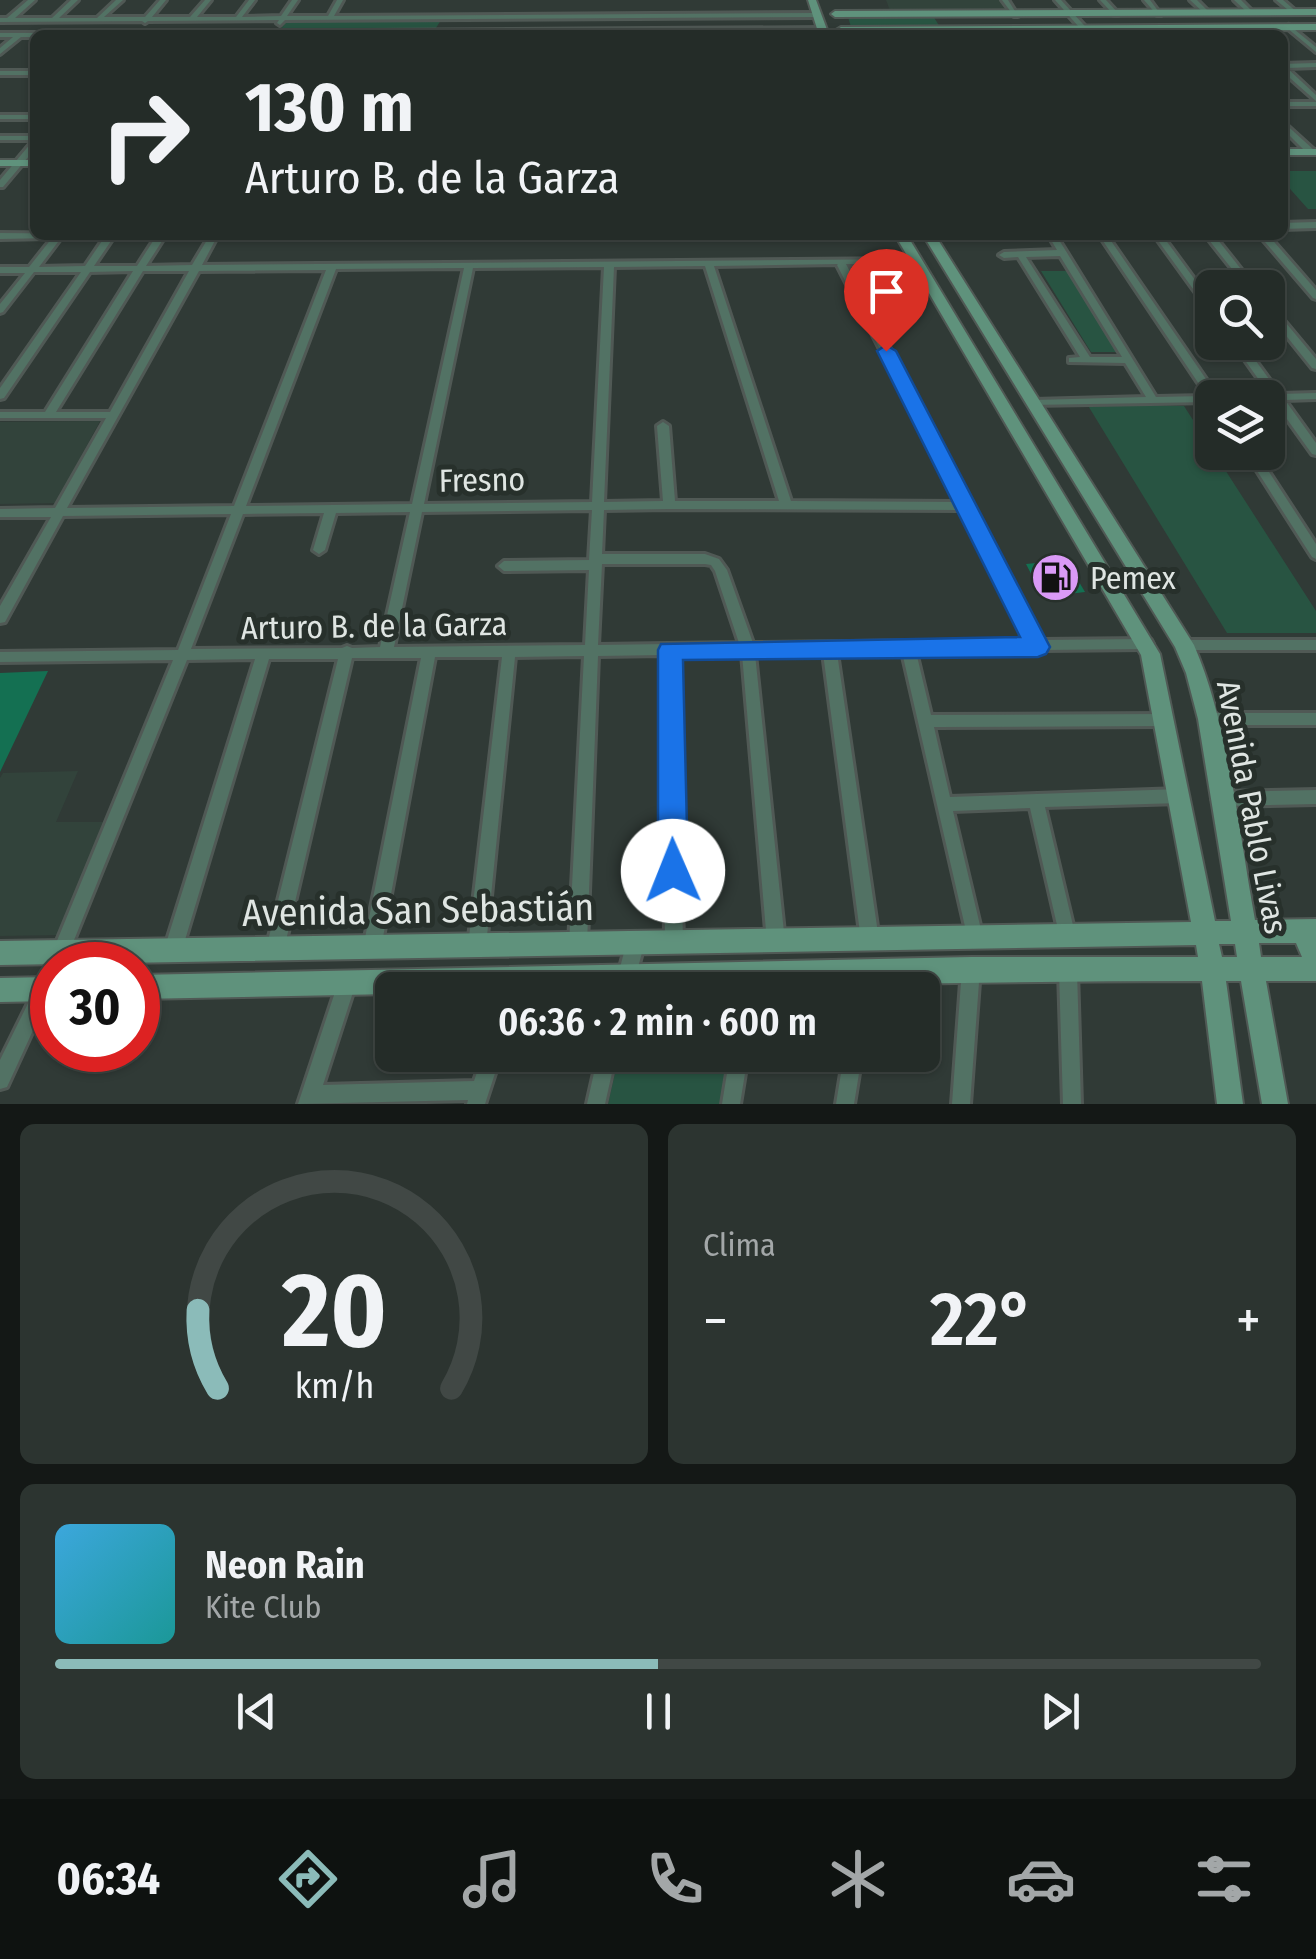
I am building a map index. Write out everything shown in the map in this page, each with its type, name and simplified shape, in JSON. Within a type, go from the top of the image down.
[{"type":"main road","points":[[812,0],[822,30]]},
{"type":"main road","points":[[829,0],[841,30]]},
{"type":"main road","points":[[1293,0],[1316,10]]},
{"type":"main road","points":[[1306,0],[1316,10]]},
{"type":"main road","points":[[835,14],[1316,10]]},
{"type":"main road","points":[[936,14],[943,29]]},
{"type":"main road","points":[[1254,30],[1316,27]]},
{"type":"main road","points":[[909,30],[957,30]]},
{"type":"main road","points":[[1288,152],[1314,152]]},
{"type":"main road","points":[[0,164],[30,163]]},
{"type":"main road","points":[[904,240],[1146,644],[1166,720],[1212,966],[1230,1104]]},
{"type":"main road","name":"Avenida Pablo Livas","points":[[932,240],[1184,646],[1196,673],[1208,720],[1275,1104]]},
{"type":"main road","points":[[1310,932],[1316,966]]},
{"type":"main road","name":"Avenida San Sebastián","points":[[160,952],[1310,932]]},
{"type":"main road","name":"Avenida San Sebastián","points":[[0,953],[30,964]]},
{"type":"main road","name":"Avenida San Sebastián","points":[[940,972],[1316,966]]},
{"type":"main road","name":"Avenida San Sebastián","points":[[0,990],[30,980]]},
{"type":"main road","name":"Avenida San Sebastián","points":[[160,986],[375,982]]},
{"type":"street","points":[[4,20],[32,0]]},
{"type":"street","points":[[54,20],[75,0]]},
{"type":"street","points":[[99,19],[120,0]]},
{"type":"street","points":[[136,30],[163,0]]},
{"type":"street","points":[[192,18],[208,0]]},
{"type":"street","points":[[238,18],[252,0]]},
{"type":"street","points":[[276,30],[295,0]]},
{"type":"street","points":[[330,18],[340,0]]},
{"type":"street","points":[[444,30],[455,0]]},
{"type":"street","points":[[488,17],[493,0]]},
{"type":"street","points":[[532,17],[536,0]]},
{"type":"street","points":[[579,17],[581,0]]},
{"type":"street","points":[[622,30],[624,0]]},
{"type":"street","points":[[1005,0],[1016,15]]},
{"type":"street","points":[[1058,0],[1085,30]]},
{"type":"street","points":[[1103,0],[1116,14]]},
{"type":"street","points":[[1146,0],[1160,14]]},
{"type":"street","points":[[1193,0],[1207,13]]},
{"type":"street","points":[[1236,0],[1251,13]]},
{"type":"street","points":[[1279,0],[1295,12]]},
{"type":"street","points":[[710,2],[712,16]]},
{"type":"street","points":[[670,4],[670,16]]},
{"type":"street","points":[[756,4],[760,16]]},
{"type":"street","points":[[374,18],[381,5]]},
{"type":"street","points":[[418,18],[424,5]]},
{"type":"street","points":[[4,20],[817,15]]},
{"type":"street","points":[[1289,27],[1316,50]]},
{"type":"street","points":[[0,36],[30,35]]},
{"type":"street","points":[[0,52],[18,36]]},
{"type":"street","points":[[1288,66],[1316,66]]},
{"type":"street","points":[[1288,72],[1316,101]]},
{"type":"street","points":[[0,73],[30,73]]},
{"type":"street","points":[[1288,103],[1316,101]]},
{"type":"street","points":[[0,117],[30,117]]},
{"type":"street","points":[[1288,128],[1314,152]]},
{"type":"street","points":[[0,138],[30,141]]},
{"type":"street","points":[[0,185],[30,148]]},
{"type":"street","points":[[1312,225],[1316,234]]},
{"type":"street","points":[[2,239],[30,238]]},
{"type":"street","points":[[0,310],[55,240]]},
{"type":"street","points":[[0,396],[107,240]]},
{"type":"street","points":[[48,415],[158,240]]},
{"type":"street","points":[[0,618],[211,240]]},
{"type":"street","points":[[1055,240],[1153,400]]},
{"type":"street","points":[[1106,240],[1201,380]]},
{"type":"street","points":[[1162,240],[1195,286]]},
{"type":"street","points":[[1213,240],[1237,270]]},
{"type":"street","points":[[1267,240],[1316,296]]},
{"type":"street","points":[[1004,255],[1063,253]]},
{"type":"street","points":[[1020,254],[1087,360]]},
{"type":"street","points":[[0,270],[915,262]]},
{"type":"street","points":[[842,264],[1038,647]]},
{"type":"street","points":[[709,265],[786,505]]},
{"type":"street","points":[[578,944],[609,266]]},
{"type":"street","points":[[66,942],[182,656],[332,267]]},
{"type":"street","points":[[386,652],[469,267]]},
{"type":"street","points":[[1285,327],[1316,366]]},
{"type":"street","points":[[1296,341],[1316,340]]},
{"type":"street","points":[[1072,360],[1128,360]]},
{"type":"street","points":[[1285,396],[1316,396]]},
{"type":"street","points":[[1034,403],[1195,399]]},
{"type":"street","points":[[1285,408],[1316,451]]},
{"type":"street","points":[[0,415],[112,415]]},
{"type":"street","points":[[663,426],[669,504]]},
{"type":"street","points":[[1262,470],[1316,554]]},
{"type":"street","name":"Fresno","points":[[0,512],[669,504],[965,506]]},
{"type":"street","points":[[320,550],[330,510]]},
{"type":"street","points":[[504,566],[714,562],[748,649],[776,943]]},
{"type":"street","name":"Arturo B. de la Garza","points":[[0,657],[1146,644]]},
{"type":"street","points":[[1184,646],[1316,644]]},
{"type":"street","points":[[829,648],[870,940]]},
{"type":"street","points":[[908,648],[975,939]]},
{"type":"street","points":[[670,650],[674,944]]},
{"type":"street","points":[[275,949],[346,651]]},
{"type":"street","points":[[372,948],[428,652]]},
{"type":"street","points":[[477,946],[510,652]]},
{"type":"street","points":[[173,950],[264,654]]},
{"type":"street","points":[[1208,720],[1316,718]]},
{"type":"street","points":[[924,721],[1166,720]]},
{"type":"street","points":[[946,804],[1180,796]]},
{"type":"street","points":[[1220,799],[1316,797]]},
{"type":"street","points":[[1036,800],[1068,938]]},
{"type":"street","points":[[627,972],[635,944]]},
{"type":"street","points":[[961,1104],[971,969]]},
{"type":"street","points":[[1068,971],[1072,1104]]},
{"type":"street","points":[[348,982],[308,1100],[478,1097],[486,1072]]},
{"type":"street","points":[[0,1080],[30,1019]]},
{"type":"street","points":[[596,1104],[603,1072]]},
{"type":"street","points":[[731,1104],[736,1072]]},
{"type":"street","points":[[845,1104],[850,1072]]},
{"type":"shaded area","points":[[886,0],[1004,0],[1013,12],[891,13]]},
{"type":"shaded area","points":[[100,421],[56,503],[0,504],[0,422]]},
{"type":"shaded area","points":[[78,771],[56,822],[103,822],[60,935],[0,936],[0,778],[3,773]]},
{"type":"green space","points":[[933,16],[940,27],[851,27],[848,17]]},
{"type":"green space","points":[[289,19],[441,20],[435,30],[280,30]]},
{"type":"green space","points":[[1288,171],[1316,171],[1316,209],[1308,209],[1288,187]]},
{"type":"green space","points":[[1041,271],[1072,271],[1117,352],[1091,352]]},
{"type":"green space","points":[[1087,404],[1184,406],[1195,423],[1195,470],[1225,470],[1316,611],[1316,633],[1227,633]]},
{"type":"green space","points":[[615,1072],[727,1072],[720,1104],[608,1104]]},
{"type":"building","name":"Pemex","points":[[1066,560],[1085,592],[1043,597],[1026,564]]},
{"type":"building","points":[[48,671],[0,772],[0,673]]},
{"type":"place","name":"Pemex","points":[[1055,578]]},
{"type":"route","points":[[673,871],[670,650],[1038,647],[886,351]]}]
